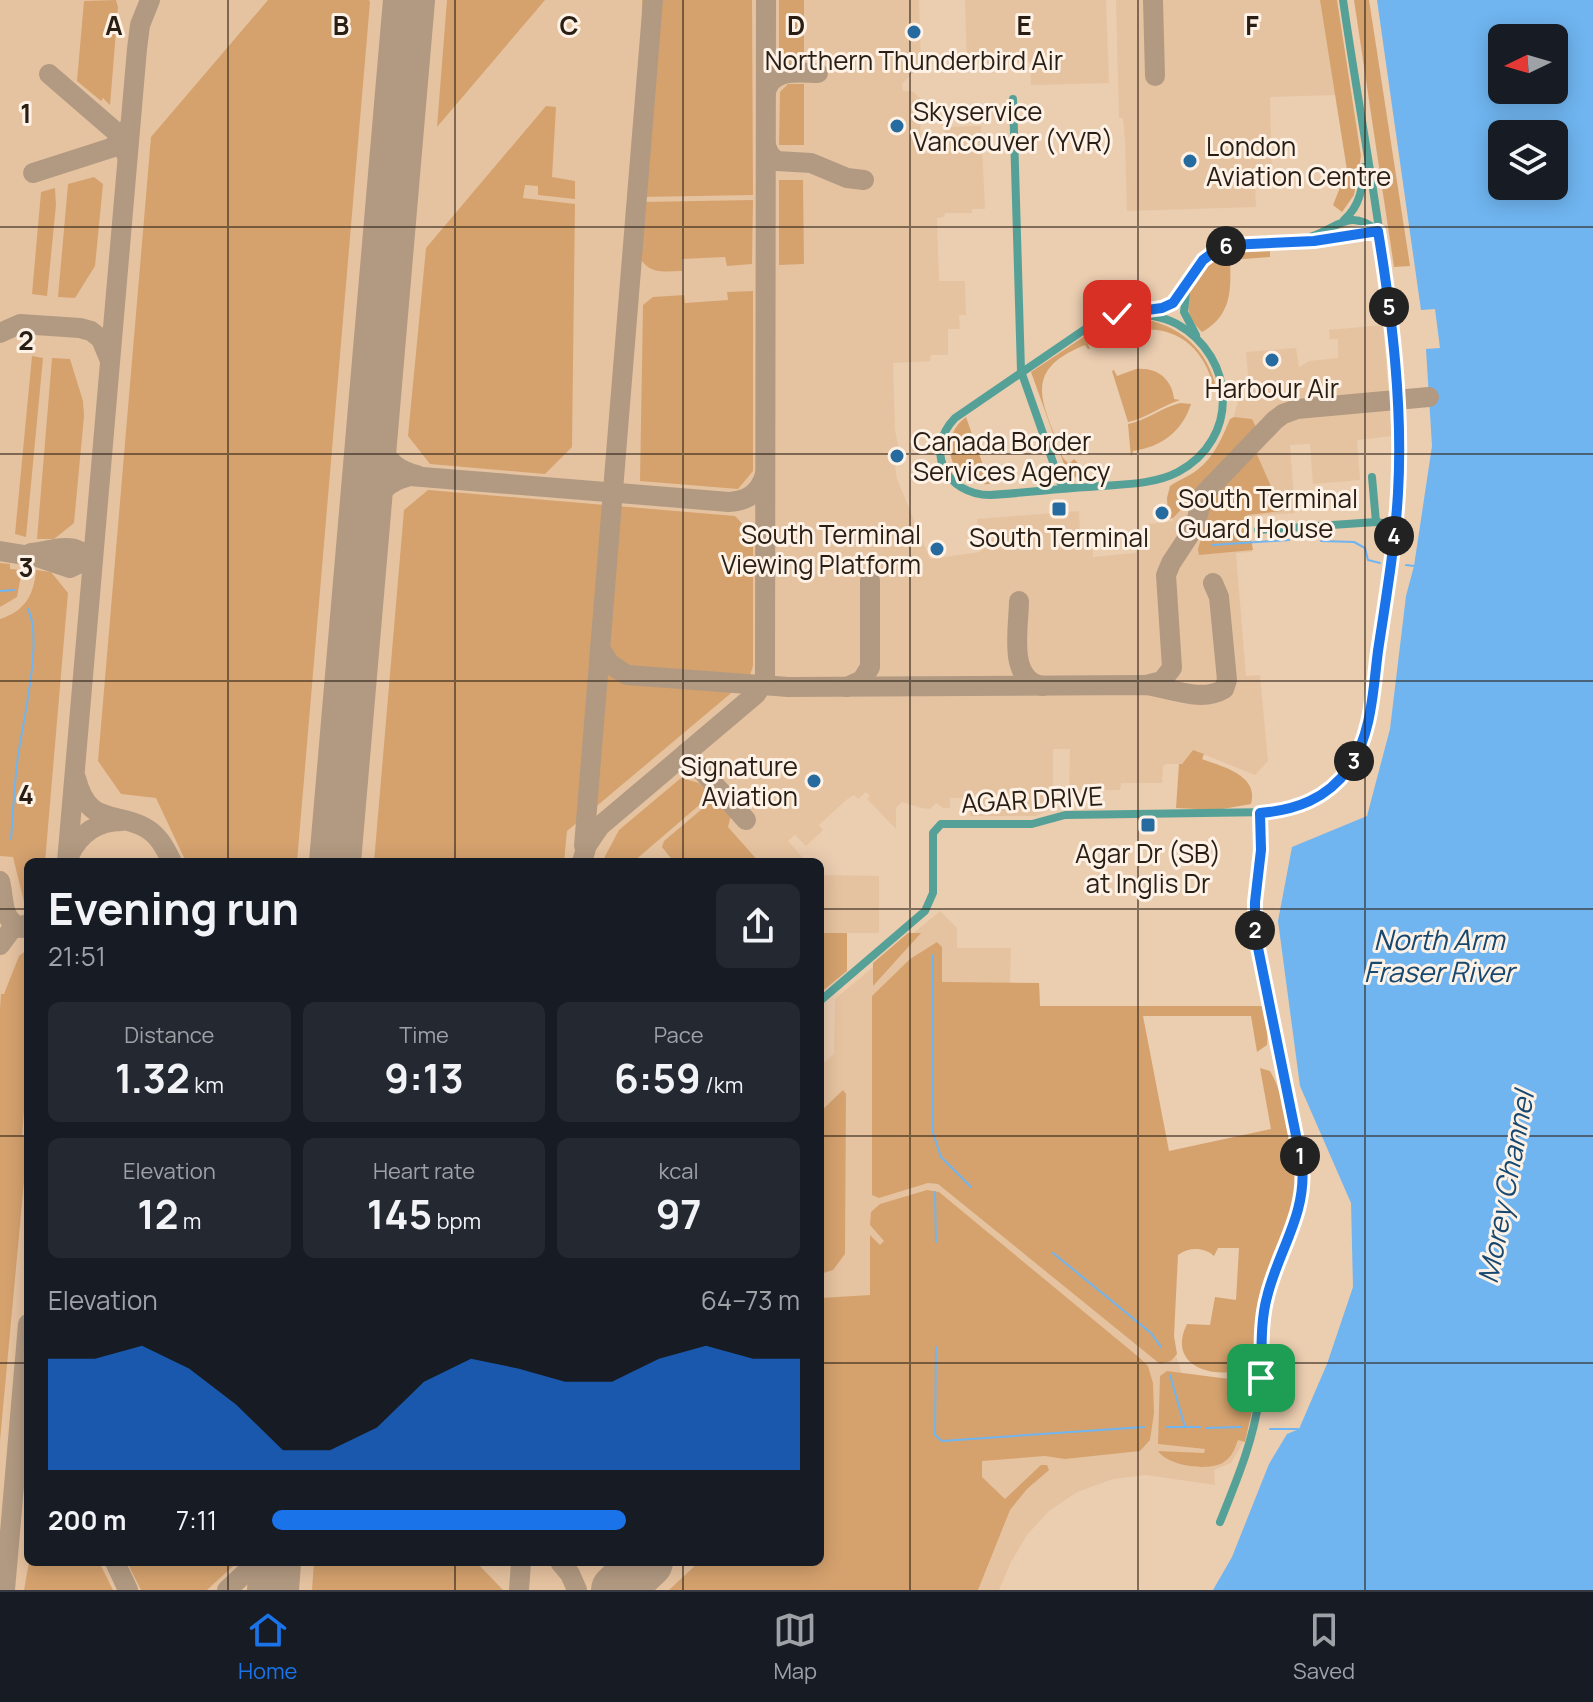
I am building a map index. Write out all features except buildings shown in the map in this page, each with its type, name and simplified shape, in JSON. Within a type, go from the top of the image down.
[{"type":"street","points":[[1340,223],[1350,215],[1360,197],[1364,147],[1343,0]]},
{"type":"street","points":[[1013,99],[1021,371],[1060,482],[1073,488]]},
{"type":"street","name":"AGAR DRIVE","points":[[824,998],[925,911],[933,893],[933,833],[941,824],[1039,823],[1059,815],[1260,813],[1299,807],[1316,798],[1343,776],[1357,756],[1369,713],[1398,491],[1398,411],[1391,320],[1364,147]]},
{"type":"street","points":[[1297,241],[1351,219],[1360,219],[1378,231]]},
{"type":"street","points":[[1188,283],[1184,312],[1218,370],[1224,396],[1222,420],[1205,449],[1186,467],[1166,477],[1073,488],[977,495],[958,487],[946,470],[940,444],[949,424],[962,411],[1101,319],[1168,305],[1177,299],[1203,260],[1222,247],[1378,231]]},
{"type":"street","points":[[1123,313],[1165,319],[1201,342]]},
{"type":"street","points":[[1372,477],[1376,522]]},
{"type":"street","points":[[1258,530],[1376,522],[1395,525]]},
{"type":"street","points":[[1220,1522],[1252,1434],[1259,1399],[1267,1297],[1299,1212],[1303,1183],[1302,1165],[1255,933],[1261,850],[1260,813]]},
{"type":"shaded area","points":[[0,0],[919,0],[921,64],[902,84],[903,91],[912,91],[920,98],[921,153],[943,153],[945,127],[981,126],[985,209],[972,209],[972,213],[945,213],[944,217],[937,218],[939,281],[965,281],[966,315],[959,315],[960,329],[948,329],[948,355],[931,355],[930,361],[893,363],[895,430],[902,464],[895,466],[897,479],[930,559],[980,552],[977,519],[1079,511],[1080,532],[1091,532],[1093,557],[1135,553],[1149,537],[1148,524],[1173,521],[1171,491],[1208,463],[1230,429],[1239,398],[1250,397],[1246,352],[1296,348],[1299,367],[1309,361],[1338,358],[1338,339],[1330,339],[1329,330],[1383,325],[1392,436],[1357,440],[1360,480],[1313,484],[1310,444],[1290,445],[1295,513],[1250,516],[1252,552],[1236,553],[1246,676],[1260,675],[1268,761],[1255,775],[1193,750],[1182,764],[1163,766],[1162,783],[1121,783],[1120,790],[1069,790],[1070,749],[1053,749],[1053,808],[1036,816],[970,816],[970,809],[963,809],[962,798],[950,798],[950,808],[936,803],[930,809],[921,808],[902,802],[896,808],[896,829],[867,799],[870,796],[866,792],[858,799],[854,795],[846,800],[819,825],[823,830],[806,846],[795,835],[788,841],[803,858],[24,858],[24,1566],[824,1566],[824,1063],[834,1054],[835,999],[940,911],[957,928],[957,948],[1011,948],[1010,983],[1039,983],[1040,1006],[1132,1006],[1173,1346],[1182,1374],[1226,1379],[1244,1441],[1231,1463],[1214,1470],[1215,1485],[1146,1475],[1113,1479],[1077,1492],[1049,1511],[1027,1535],[999,1590],[0,1590]]},
{"type":"shaded area","points":[[116,0],[110,105],[77,81],[84,1]]},
{"type":"shaded area","points":[[268,0],[369,0],[297,858],[184,858],[156,798],[121,794],[98,761],[151,137]]},
{"type":"shaded area","points":[[447,0],[545,0],[437,127]]},
{"type":"shaded area","points":[[642,0],[752,0],[753,195],[641,197]]},
{"type":"shaded area","points":[[779,0],[804,0],[804,57],[798,63],[788,63],[779,54]]},
{"type":"shaded area","points":[[965,0],[1106,0],[1109,83],[1031,85],[1030,62],[967,64]]},
{"type":"shaded area","points":[[1116,0],[1323,0],[1336,95],[1270,97],[1272,182],[1255,183],[1256,207],[1127,211],[1125,141],[1123,118],[1119,118]]},
{"type":"shaded area","points":[[1320,0],[1337,0],[1361,156],[1354,195],[1342,212],[1333,205],[1347,170]]},
{"type":"shaded area","points":[[1354,0],[1369,0],[1410,266],[1394,267]]},
{"type":"shaded area","points":[[788,84],[804,84],[804,145],[779,145],[780,92]]},
{"type":"shaded area","points":[[546,106],[556,107],[552,177],[575,181],[575,199],[538,195],[538,186],[525,185],[523,198],[575,204],[572,447],[545,474],[430,464],[408,436],[426,248]]},
{"type":"shaded area","points":[[94,177],[103,184],[95,266],[75,298],[58,297],[68,184]]},
{"type":"shaded area","points":[[779,180],[803,180],[804,264],[779,265]]},
{"type":"shaded area","points":[[55,188],[47,296],[32,294],[41,192]]},
{"type":"shaded area","points":[[753,200],[752,264],[727,266],[725,257],[682,259],[682,271],[665,271],[650,268],[641,260],[641,202]]},
{"type":"shaded area","points":[[1227,250],[1270,250],[1270,257],[1230,260],[1228,301],[1219,318],[1202,332],[1188,309],[1191,286],[1206,265]]},
{"type":"shaded area","points":[[753,291],[753,471],[738,489],[640,481],[643,305],[653,297],[684,295],[685,303],[728,300],[727,292]]},
{"type":"shaded area","points":[[1132,317],[1173,329],[1194,345],[1210,369],[1215,383],[1212,390],[1208,390],[1206,383],[1212,381],[1194,349],[1169,333],[1154,330],[1121,332],[1104,337],[1102,345],[1096,328],[1118,318]]},
{"type":"shaded area","points":[[1085,336],[1090,349],[1085,345],[1064,355],[1051,366],[1044,378],[1042,391],[1044,406],[1063,458],[1069,464],[1074,459],[1078,463],[1076,477],[1069,478],[1031,372]]},
{"type":"shaded area","points":[[32,356],[43,358],[26,537],[15,534]]},
{"type":"shaded area","points":[[52,358],[70,359],[83,401],[84,416],[74,523],[54,539],[37,539]]},
{"type":"shaded area","points":[[1136,369],[1162,375],[1170,385],[1174,399],[1180,400],[1128,422],[1112,371],[1117,376]]},
{"type":"shaded area","points":[[1180,403],[1191,404],[1176,430],[1153,446],[1133,451],[1131,457],[1128,424]]},
{"type":"shaded area","points":[[966,417],[990,484],[966,478],[952,460],[951,438]]},
{"type":"shaded area","points":[[1234,417],[1252,419],[1256,427],[1254,433],[1173,518],[1168,519],[1170,486],[1206,462]]},
{"type":"shaded area","points":[[1255,450],[1282,511],[1247,515],[1253,550],[1199,555],[1205,497]]},
{"type":"shaded area","points":[[428,490],[735,516],[753,535],[753,666],[749,678],[567,831],[564,858],[374,858],[404,510]]},
{"type":"shaded area","points":[[0,563],[10,564],[10,569],[22,570],[17,597],[0,607]]},
{"type":"shaded area","points":[[36,570],[51,572],[68,593],[45,858],[24,858],[24,902],[13,857],[0,856],[0,619],[22,607],[33,587]]},
{"type":"shaded area","points":[[1193,750],[1204,754],[1202,759],[1245,779],[1252,794],[1251,804],[1217,810],[1176,808],[1179,764]]},
{"type":"shaded area","points":[[681,778],[699,783],[711,795],[638,858],[604,858],[619,830]]},
{"type":"shaded area","points":[[717,802],[731,815],[728,827],[755,858],[671,858],[662,847],[664,841],[709,803]]},
{"type":"shaded area","points":[[824,875],[879,876],[879,933],[824,933]]},
{"type":"shaded area","points":[[824,933],[847,933],[847,971],[824,990]]},
{"type":"shaded area","points":[[908,933],[921,933],[873,986],[873,963]]},
{"type":"shaded area","points":[[937,942],[942,947],[942,982],[1039,983],[1040,1006],[1264,1006],[1267,1045],[1257,1052],[1251,1016],[1143,1016],[1169,1151],[1271,1129],[1260,1068],[1270,1071],[1280,1094],[1294,1159],[1294,1200],[1288,1228],[1263,1289],[1256,1345],[1246,1368],[1220,1373],[1197,1367],[1188,1360],[1182,1338],[1187,1324],[1210,1325],[1215,1297],[1236,1300],[1239,1248],[1218,1248],[1214,1256],[1196,1249],[1178,1255],[1174,1336],[1177,1354],[1171,1361],[1160,1364],[938,1184],[928,1183],[879,1198],[872,1195],[872,996],[910,959]]},
{"type":"shaded area","points":[[24,952],[24,1181],[0,1441],[0,1009],[1,994],[4,994],[19,956]]},
{"type":"shaded area","points":[[843,1090],[846,1094],[845,1254],[833,1270],[824,1273],[824,1108]]},
{"type":"shaded area","points":[[927,1190],[939,1192],[1141,1359],[1148,1366],[1153,1383],[1154,1413],[1150,1440],[1140,1451],[1065,1459],[1045,1456],[982,1461],[982,1477],[1005,1499],[1041,1465],[1047,1465],[1049,1470],[1027,1489],[1010,1510],[978,1590],[669,1590],[695,1566],[824,1566],[824,1298],[870,1295],[870,1235],[880,1245],[884,1241],[870,1225],[871,1212],[880,1204]]},
{"type":"shaded area","points":[[1167,1371],[1237,1380],[1250,1388],[1254,1402],[1245,1442],[1238,1440],[1224,1462],[1209,1467],[1189,1466],[1170,1460],[1158,1451],[1204,1453],[1205,1449],[1158,1444],[1160,1376]]},
{"type":"shaded area","points":[[28,1566],[101,1566],[113,1590],[24,1590]]},
{"type":"shaded area","points":[[129,1566],[233,1566],[207,1590],[141,1590]]},
{"type":"shaded area","points":[[314,1566],[480,1566],[503,1590],[312,1590]]},
{"type":"water","name":"North Arm Fraser River","points":[[1377,0],[1593,0],[1593,1590],[1213,1590],[1232,1557],[1269,1464],[1287,1434],[1299,1429],[1327,1364],[1353,1287],[1351,1203],[1300,1086],[1278,921],[1292,847],[1367,816],[1390,729],[1406,596],[1414,566],[1432,446],[1426,349],[1440,348],[1435,309],[1421,310]]},
{"type":"waterway","points":[[1294,539],[1302,539]]},
{"type":"waterway","points":[[1212,545],[1289,540]]},
{"type":"waterway","points":[[1321,541],[1354,542],[1365,548],[1368,560],[1380,563]]},
{"type":"waterway","points":[[1406,565],[1414,566]]},
{"type":"waterway","points":[[0,591],[14,590]]},
{"type":"waterway","points":[[11,839],[17,764],[33,662],[34,641],[28,609]]},
{"type":"waterway","points":[[933,955],[933,1133],[941,1157],[971,1187]]},
{"type":"waterway","points":[[935,1192],[936,1242]]},
{"type":"waterway","points":[[1053,1253],[1151,1333],[1161,1347]]},
{"type":"waterway","points":[[936,1347],[935,1435],[942,1441],[1144,1427]]},
{"type":"waterway","points":[[1170,1375],[1185,1427]]},
{"type":"waterway","points":[[1167,1427],[1200,1427]]},
{"type":"waterway","points":[[1206,1428],[1241,1427]]},
{"type":"waterway","points":[[1270,1429],[1298,1429]]},
{"type":"taxiway","points":[[67,858],[137,49],[140,25],[150,0]]},
{"type":"taxiway","points":[[584,846],[653,0]]},
{"type":"taxiway","points":[[583,858],[587,845],[600,826],[756,694],[765,680],[766,0]]},
{"type":"taxiway","points":[[1153,0],[1155,76]]},
{"type":"taxiway","points":[[766,91],[774,78],[780,75],[818,73]]},
{"type":"taxiway","points":[[49,74],[116,132],[126,154]]},
{"type":"taxiway","points":[[33,173],[111,148],[127,129]]},
{"type":"taxiway","points":[[766,146],[777,161],[811,163],[847,178],[864,180]]},
{"type":"taxiway","points":[[0,333],[20,324],[80,328],[91,331],[101,339],[109,358]]},
{"type":"taxiway","points":[[1146,685],[1162,681],[1172,668],[1166,575],[1194,528],[1204,494],[1275,420],[1297,409],[1429,397]]},
{"type":"taxiway","points":[[375,404],[376,428],[382,449],[395,465],[417,475]]},
{"type":"taxiway","points":[[363,540],[376,499],[389,485],[410,476],[729,502],[752,495],[765,475]]},
{"type":"taxiway","points":[[0,551],[37,557],[70,568],[87,560],[94,546]]},
{"type":"taxiway","points":[[31,553],[58,548],[74,549],[81,552],[92,569]]},
{"type":"taxiway","points":[[847,687],[862,680],[870,667],[870,580]]},
{"type":"taxiway","points":[[600,648],[610,664],[627,675],[788,687],[1146,685],[1206,695],[1224,689],[1227,680],[1219,597],[1213,583]]},
{"type":"taxiway","points":[[1019,601],[1019,663],[1031,682],[1042,686]]},
{"type":"taxiway","points":[[686,753],[746,820]]},
{"type":"taxiway","points":[[76,778],[87,804],[103,814],[149,830],[161,842],[170,858]]},
{"type":"taxiway","points":[[69,856],[78,841],[90,830],[105,823],[122,821]]},
{"type":"taxiway","points":[[0,881],[7,914],[22,928]]},
{"type":"taxiway","points":[[0,945],[11,930],[24,925]]},
{"type":"taxiway","points":[[5,1590],[24,1370]]},
{"type":"taxiway","points":[[117,1566],[128,1590]]},
{"type":"taxiway","points":[[227,1590],[253,1566]]},
{"type":"taxiway","points":[[277,1590],[284,1566]]},
{"type":"taxiway","points":[[519,1590],[521,1566]]},
{"type":"taxiway","points":[[563,1566],[577,1590]]},
{"type":"runway","points":[[335,858],[409,0]]},
{"type":"runway","points":[[273,1590],[275,1566]]},
{"type":"runway","points":[[617,1590],[643,1566]]},
{"type":"place","name":"Northern Thunderbird Air","points":[[914,32]]},
{"type":"place","name":"Skyservice Vancouver (YVR)","points":[[897,126]]},
{"type":"place","name":"London Aviation Centre","points":[[1190,161]]},
{"type":"place","name":"Harbour Air","points":[[1272,360]]},
{"type":"place","name":"Canada Border Services Agency","points":[[897,456]]},
{"type":"place","name":"South Terminal","points":[[1059,509]]},
{"type":"place","name":"South Terminal Guard House","points":[[1162,513]]},
{"type":"place","name":"South Terminal Viewing Platform","points":[[937,549]]},
{"type":"place","name":"Signature Aviation","points":[[814,781]]},
{"type":"place","name":"Agar Dr (SB) at Inglis Dr","points":[[1148,825]]},
{"type":"route","points":[[1117,314],[1162,308],[1173,303],[1203,260],[1229,245],[1314,241],[1378,231],[1391,320],[1398,422],[1398,491],[1390,574],[1369,713],[1357,756],[1334,785],[1299,807],[1260,813],[1261,850],[1255,933],[1302,1165],[1303,1183],[1299,1212],[1267,1297],[1262,1330],[1261,1378]]},
{"type":"water label","name":"Morey Channel","points":[[1505,1187]]}]
